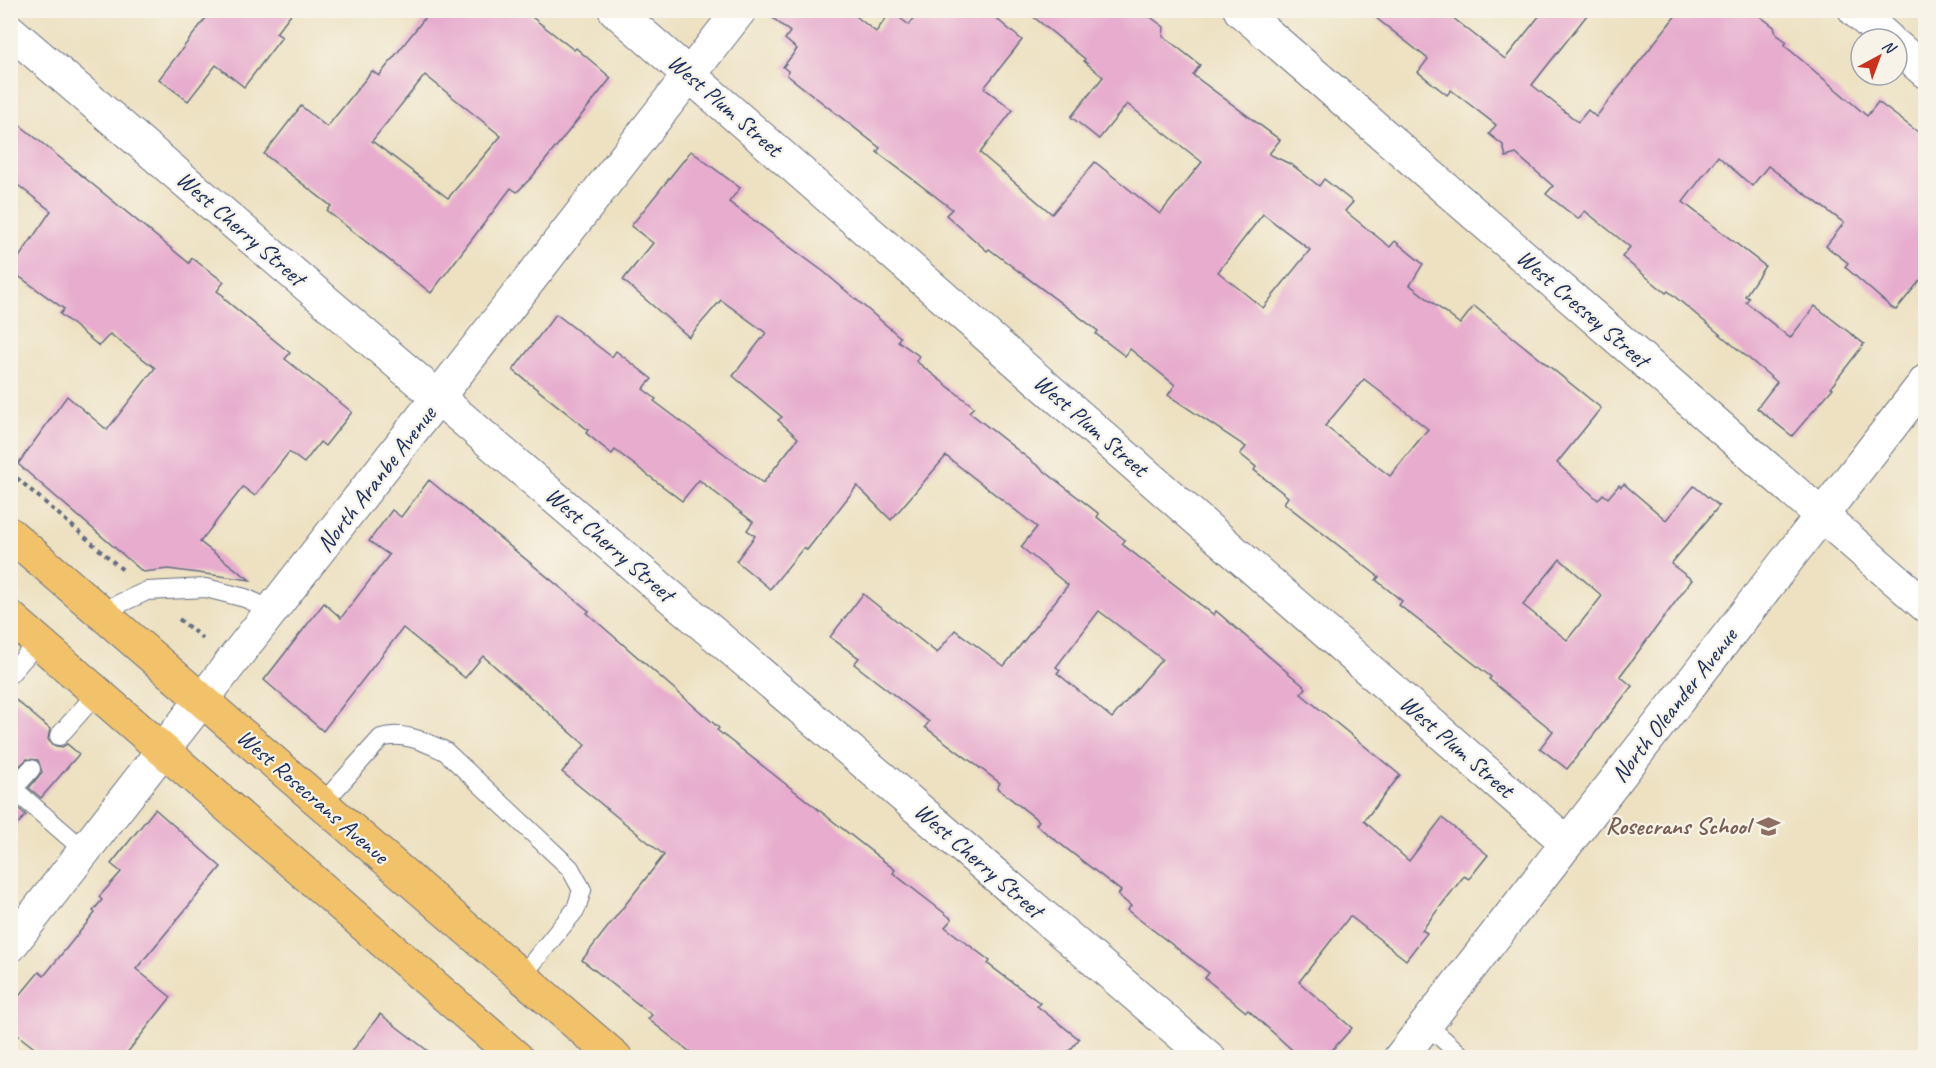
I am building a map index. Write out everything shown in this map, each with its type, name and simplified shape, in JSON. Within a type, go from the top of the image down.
[{"type":"main road","name":"West Rosecrans Avenue","points":[[10,534],[616,1058]]},
{"type":"main road","points":[[10,617],[516,1058]]},
{"type":"street","name":"West Plum Street","points":[[615,10],[1566,842]]},
{"type":"street","name":"North Aranbe Avenue","points":[[10,946],[165,752],[740,10]]},
{"type":"street","name":"West Cressey Street","points":[[1240,10],[1926,606]]},
{"type":"street","points":[[1855,10],[1874,27]]},
{"type":"street","name":"West Cherry Street","points":[[10,31],[1209,1058]]},
{"type":"street","points":[[1909,57],[1926,72]]},
{"type":"street","name":"North Oleander Avenue","points":[[1400,1058],[1926,381]]},
{"type":"lane","points":[[101,612],[147,591],[206,588],[245,598],[274,611]]},
{"type":"lane","points":[[10,674],[39,641]]},
{"type":"lane","points":[[58,736],[97,693]]},
{"type":"lane","points":[[322,804],[381,738],[392,734],[412,738],[445,751],[570,868],[582,890],[576,909],[522,976]]},
{"type":"lane","points":[[31,768],[12,787],[86,851]]},
{"type":"lane","points":[[1426,1024],[1464,1058]]},
{"type":"path","points":[[10,472],[204,640]]},
{"type":"building","points":[[212,10],[294,10],[276,33],[282,37],[244,87],[216,65],[188,101],[159,79]]},
{"type":"building","points":[[431,10],[523,10],[574,50],[576,48],[611,78],[532,177],[517,192],[511,188],[431,293],[327,211],[331,206],[264,154],[301,106],[327,127],[372,71],[379,76]],"holes":[[[425,75],[501,136],[448,198],[372,141]]]},
{"type":"building","points":[[763,10],[848,10],[876,32],[891,11],[909,25],[920,10],[986,10],[1022,40],[984,88],[1013,110],[980,153],[1052,214],[1095,162],[1160,214],[1202,162],[1127,104],[1099,139],[1071,117],[1103,77],[1084,61],[1085,59],[1025,10],[1141,10],[1164,27],[1163,36],[1200,65],[1193,75],[1280,140],[1269,154],[1292,165],[1319,186],[1324,179],[1353,202],[1345,211],[1390,247],[1395,241],[1423,264],[1410,285],[1460,324],[1474,306],[1601,408],[1557,463],[1598,500],[1603,494],[1608,498],[1619,485],[1621,487],[1624,484],[1666,520],[1694,486],[1719,506],[1671,564],[1692,580],[1620,676],[1632,686],[1567,769],[1540,748],[1553,731],[1489,679],[1491,677],[1399,605],[1402,601],[1376,580],[1379,577],[1284,503],[1288,497],[1254,470],[1256,467],[1240,454],[1246,447],[1168,395],[1175,385],[1130,349],[1125,356],[1096,334],[1098,331],[989,249],[987,251],[946,215],[952,209],[877,152],[880,148],[787,75],[788,71],[783,67],[797,49],[785,39],[790,32]],"holes":[[[1263,214],[1310,250],[1263,308],[1218,272]],[[1364,379],[1428,429],[1390,476],[1325,426]],[[1560,559],[1602,596],[1567,640],[1523,605]]]},
{"type":"building","points":[[1366,10],[1443,10],[1505,59],[1544,10],[1591,10],[1532,85],[1578,122],[1588,110],[1596,117],[1680,10],[1752,10],[1774,27],[1776,34],[1787,42],[1784,45],[1867,116],[1878,102],[1926,138],[1926,273],[1896,310],[1892,308],[1845,267],[1848,263],[1826,246],[1844,223],[1768,166],[1752,186],[1718,156],[1683,202],[1765,266],[1745,296],[1749,298],[1746,302],[1790,338],[1815,306],[1864,344],[1831,387],[1833,388],[1792,436],[1757,408],[1777,382],[1668,291],[1666,293],[1622,257],[1630,247],[1585,211],[1578,219],[1546,194],[1553,186],[1516,154],[1506,157],[1503,145],[1489,134],[1496,125],[1451,90],[1447,95],[1418,72],[1428,59]]},
{"type":"building","points":[[10,117],[189,263],[192,258],[224,282],[217,291],[224,296],[223,298],[290,353],[285,359],[352,412],[325,446],[320,442],[304,463],[289,452],[255,496],[243,487],[200,542],[250,580],[168,569],[143,572],[18,464],[67,396],[107,430],[155,368],[110,334],[99,346],[60,314],[64,309],[13,272],[16,267],[13,266],[51,211],[10,179]]},
{"type":"building","points":[[691,151],[740,188],[729,202],[824,272],[900,337],[898,341],[919,356],[916,361],[974,407],[969,412],[1099,514],[1097,517],[1125,540],[1122,544],[1214,615],[1216,611],[1306,688],[1301,694],[1400,775],[1364,821],[1409,861],[1442,818],[1488,855],[1469,879],[1464,876],[1422,930],[1427,933],[1406,960],[1350,916],[1299,982],[1352,1028],[1325,1058],[1301,1058],[1248,1010],[1246,1012],[1205,978],[1209,973],[1127,910],[1131,906],[1118,895],[1121,891],[1036,825],[1039,821],[997,788],[1000,783],[925,727],[929,722],[854,664],[859,658],[830,637],[863,594],[937,653],[955,630],[1004,666],[1068,585],[1021,547],[1037,527],[946,456],[891,520],[857,486],[807,550],[804,547],[770,589],[736,561],[755,536],[747,530],[753,522],[699,480],[682,501],[615,450],[612,454],[586,433],[588,430],[513,370],[556,314],[612,357],[616,351],[652,379],[643,389],[656,399],[654,401],[763,483],[798,438],[778,420],[782,417],[733,376],[766,333],[721,300],[689,337],[623,280],[653,243],[631,226]],"holes":[[[1099,611],[1162,659],[1112,718],[1057,673],[1060,670],[1056,667]]]},
{"type":"building","points":[[429,480],[589,611],[587,613],[719,728],[717,730],[895,870],[893,873],[952,919],[945,927],[990,961],[988,964],[1040,1003],[1037,1006],[1079,1039],[1064,1058],[698,1058],[648,1019],[652,1015],[582,960],[664,855],[562,772],[585,745],[483,656],[465,678],[403,628],[323,731],[264,680],[324,603],[341,618],[389,555],[369,541],[392,510],[401,517]]},
{"type":"building","points":[[10,695],[50,729],[48,739],[52,745],[62,747],[67,744],[79,754],[41,798],[29,788],[42,772],[38,760],[27,759],[10,775]]},
{"type":"building","points":[[10,801],[26,815],[10,832]]},
{"type":"building","points":[[155,809],[221,867],[136,969],[171,997],[123,1058],[47,1058],[10,1029],[10,1007],[39,972],[44,976],[95,913],[93,911],[102,900],[99,897],[121,872],[111,864]]},
{"type":"building","points":[[380,1014],[437,1058],[347,1058]]},
{"type":"place","name":"Rosecrans School","points":[[1768,826]]}]
